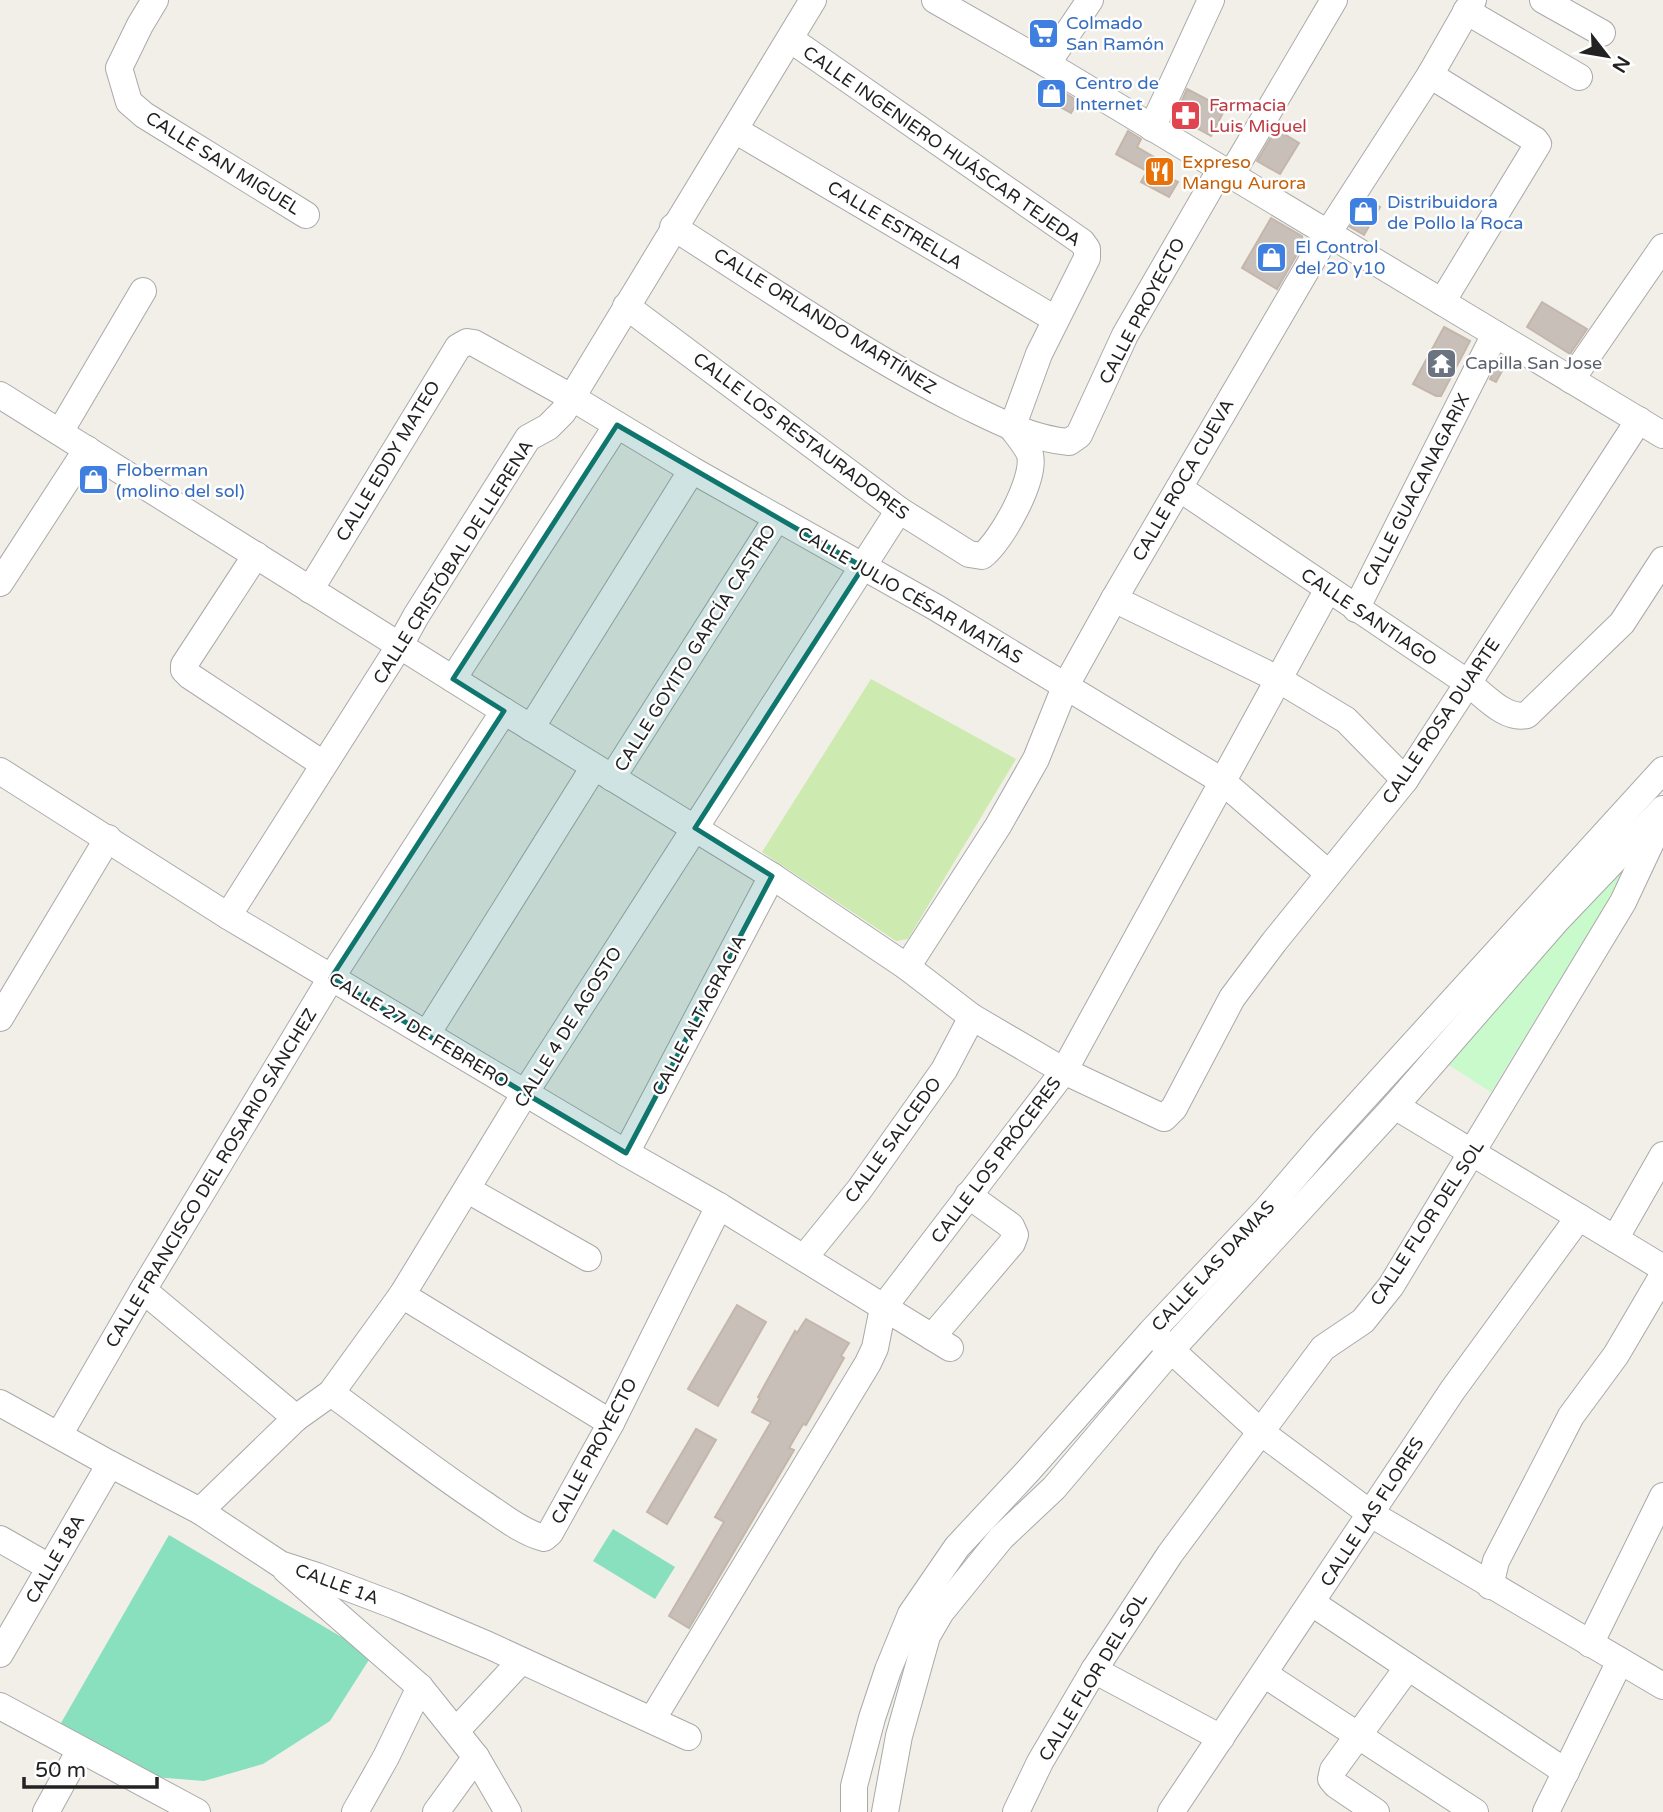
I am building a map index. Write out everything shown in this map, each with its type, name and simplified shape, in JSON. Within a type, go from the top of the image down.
[{"type":"street","name":"CALLE SAN MIGUEL","points":[[155,0],[119,68],[129,102],[144,115],[306,215]]},
{"type":"street","name":"CALLE CRISTÓBAL DE LLERENA","points":[[228,916],[401,645],[416,616],[528,438],[548,427],[563,412],[813,0]]},
{"type":"street","points":[[935,0],[1047,64],[1663,435]]},
{"type":"street","points":[[1047,64],[1090,0]]},
{"type":"street","points":[[1152,128],[1211,0]]},
{"type":"street","name":"CALLE PROYECTO","points":[[1057,441],[1069,442],[1079,435],[1125,335],[1334,0]]},
{"type":"street","points":[[1543,0],[1602,33]]},
{"type":"street","points":[[1469,6],[1579,77]]},
{"type":"street","name":"CALLE ROCA CUEVA","points":[[907,967],[998,826],[1036,759],[1065,687],[1114,599],[1328,233],[1430,75],[1469,6]]},
{"type":"street","name":"CALLE INGENIERO HUÁSCAR TEJEDA","points":[[790,40],[1082,242],[1087,249],[1087,258],[1039,354],[1012,428]]},
{"type":"street","points":[[1430,75],[1538,144],[1442,302]]},
{"type":"street","name":"CALLE ESTRELLA","points":[[735,130],[1055,319]]},
{"type":"street","name":"CALLE ORLANDO MARTÍNEZ","points":[[673,227],[909,377],[1012,428],[1057,441]]},
{"type":"street","points":[[1572,380],[1660,260]]},
{"type":"street","points":[[60,432],[143,291]]},
{"type":"street","name":"CALLE LOS RESTAURADORES","points":[[626,306],[899,510],[969,554],[982,556],[993,548],[1028,482],[1031,469],[1029,453],[1012,428]]},
{"type":"street","name":"CALLE GUACANAGARIX","points":[[1356,609],[1495,334]]},
{"type":"street","name":"CALLE EDDY MATEO","points":[[310,590],[458,347],[467,342],[474,343]]},
{"type":"street","name":"CALLE JULIO CÉSAR MATÍAS","points":[[474,343],[935,607],[1222,781],[1328,873]]},
{"type":"street","points":[[0,395],[772,876],[907,967],[972,1017],[1063,1071]]},
{"type":"street","name":"CALLE ROSA DUARTE","points":[[1063,1071],[1164,1118],[1174,1108],[1232,998],[1328,873],[1405,780],[1639,420]]},
{"type":"street","points":[[453,679],[617,425]]},
{"type":"street","points":[[0,583],[87,449]]},
{"type":"street","points":[[531,728],[692,470]]},
{"type":"street","name":"CALLE SANTIAGO","points":[[1179,488],[1468,683],[1507,713],[1517,717],[1527,715],[1622,623],[1663,559]]},
{"type":"street","name":"CALLE 4 DE AGOSTO","points":[[200,1511],[296,1418],[331,1392],[347,1374],[402,1295],[525,1093],[899,510]]},
{"type":"street","name":"CALLE GOYITO GARCÍA CASTRO","points":[[427,1034],[777,518]]},
{"type":"street","points":[[256,555],[184,665],[184,670],[323,764]]},
{"type":"street","name":"CALLE LOS PRÓCERES","points":[[652,1720],[868,1363],[875,1348],[883,1308],[1063,1071],[1328,589]]},
{"type":"street","points":[[1114,599],[1278,679],[1346,720],[1405,780]]},
{"type":"street","name":"CALLE FRANCISCO DEL ROSARIO SÁNCHEZ","points":[[59,1435],[331,978],[504,711]]},
{"type":"street","name":"CALLE LAS DAMAS","points":[[922,1619],[1054,1488],[1171,1350],[1275,1219],[1335,1131],[1663,770]]},
{"type":"street","name":"CALLE 27 DE FEBRERO","points":[[4,782],[108,838],[228,916],[719,1206],[941,1342],[1012,1243],[1014,1235],[1011,1226],[968,1195]]},
{"type":"street","name":"CALLE LAS DAMAS","points":[[854,1812],[854,1786],[872,1718],[957,1547],[1151,1332],[1395,1106],[1557,920],[1663,809]]},
{"type":"street","name":"CALLE FLOR DEL SOL","points":[[1016,1812],[1040,1762],[1094,1670],[1170,1554],[1323,1348],[1363,1321],[1391,1286],[1623,902],[1663,817]]},
{"type":"street","points":[[0,1018],[108,838]]},
{"type":"street","name":"CALLE ALTAGRACIA","points":[[626,1153],[772,876]]},
{"type":"street","name":"CALLE SALCEDO","points":[[804,1258],[859,1190],[944,1070],[972,1017]]},
{"type":"street","points":[[1395,1106],[1663,1268]]},
{"type":"street","points":[[1615,1239],[1663,1155]]},
{"type":"street","points":[[468,1190],[588,1258]]},
{"type":"street","name":"CALLE PROYECTO","points":[[331,1392],[440,1474],[512,1522],[535,1536],[544,1538],[550,1533],[611,1423],[719,1206]]},
{"type":"street","name":"CALLE LAS FLORES","points":[[1182,1808],[1221,1738],[1452,1391],[1579,1217]]},
{"type":"street","points":[[1490,1586],[1496,1561],[1571,1416],[1616,1355],[1663,1275]]},
{"type":"street","points":[[143,1290],[296,1418]]},
{"type":"street","points":[[402,1295],[611,1423]]},
{"type":"street","points":[[1151,1332],[1262,1433],[1371,1514],[1663,1686]]},
{"type":"street","name":"CALLE 1A","points":[[0,1403],[110,1465],[200,1511],[280,1564],[396,1606],[688,1737]]},
{"type":"street","name":"CALLE 18A","points":[[0,1654],[110,1465]]},
{"type":"street","points":[[1590,1644],[1663,1496]]},
{"type":"street","points":[[0,1539],[50,1567]]},
{"type":"street","points":[[280,1564],[419,1687],[476,1757],[508,1812]]},
{"type":"street","points":[[1312,1603],[1566,1772]]},
{"type":"street","name":"CALLE LAS DAMAS","points":[[885,1812],[899,1736],[927,1636],[922,1619]]},
{"type":"street","points":[[456,1731],[521,1661]]},
{"type":"street","points":[[1546,1812],[1620,1661]]},
{"type":"street","points":[[1376,1812],[1331,1779],[1333,1770],[1408,1667]]},
{"type":"street","points":[[1094,1670],[1221,1738]]},
{"type":"street","points":[[1264,1674],[1475,1812]]},
{"type":"street","points":[[355,1812],[386,1757],[419,1687]]},
{"type":"street","points":[[0,1706],[185,1809]]},
{"type":"street","points":[[46,1812],[80,1750]]},
{"type":"street","points":[[436,1812],[476,1757]]},
{"type":"highlighted area","points":[[617,425],[863,567],[695,828],[772,876],[626,1153],[331,978],[504,711],[453,679]]},
{"type":"green space","points":[[871,679],[1016,759],[908,939],[896,941],[762,852]]},
{"type":"green space","points":[[1623,865],[1628,868],[1491,1092],[1444,1062]]},
{"type":"green space","points":[[613,1529],[675,1567],[655,1599],[593,1561]]},
{"type":"green space","points":[[169,1535],[372,1655],[330,1721],[263,1764],[204,1781],[154,1777],[57,1730]]},
{"type":"building","points":[[1050,84],[1078,101],[1071,113],[1042,97]]},
{"type":"building","points":[[1187,89],[1225,109],[1211,136],[1175,116]]},
{"type":"building","points":[[1276,129],[1299,143],[1280,174],[1257,161]]},
{"type":"building","points":[[1128,131],[1141,139],[1137,147],[1173,168],[1168,177],[1178,182],[1169,197],[1141,182],[1147,171],[1116,154]]},
{"type":"building","name":"Distribuidora de Pollo la Roca","points":[[1368,200],[1380,207],[1364,235],[1350,227]]},
{"type":"building","name":"El Control del 20 y10","points":[[1271,218],[1302,236],[1303,244],[1277,289],[1242,268]]},
{"type":"building","points":[[1542,302],[1587,329],[1570,354],[1527,327]]},
{"type":"building","name":"Capilla San Jose","points":[[1444,327],[1470,341],[1441,396],[1436,396],[1413,384]]},
{"type":"building","points":[[1501,356],[1508,360],[1496,382],[1490,379]]},
{"type":"building","points":[[737,1305],[766,1322],[718,1406],[688,1389]]},
{"type":"building","points":[[806,1319],[849,1343],[841,1356],[844,1358],[806,1425],[803,1424],[789,1448],[794,1450],[689,1628],[669,1616],[724,1522],[715,1517],[771,1422],[752,1412],[795,1331],[797,1333]]},
{"type":"building","points":[[696,1429],[716,1440],[667,1524],[647,1512]]},
{"type":"place","name":"Colmado San Ramón","points":[[1043,33]]},
{"type":"place","name":"Centro de Internet","points":[[1052,93]]},
{"type":"place","name":"Farmacia Luis Miguel","points":[[1186,115]]},
{"type":"place","name":"Expreso Mangu Aurora","points":[[1159,172]]},
{"type":"place","name":"Distribuidora de Pollo la Roca","points":[[1364,212]]},
{"type":"place","name":"El Control del 20 y10","points":[[1272,257]]},
{"type":"place","name":"Capilla San Jose","points":[[1442,363]]},
{"type":"place","name":"Floberman (molino del sol)","points":[[93,480]]}]
